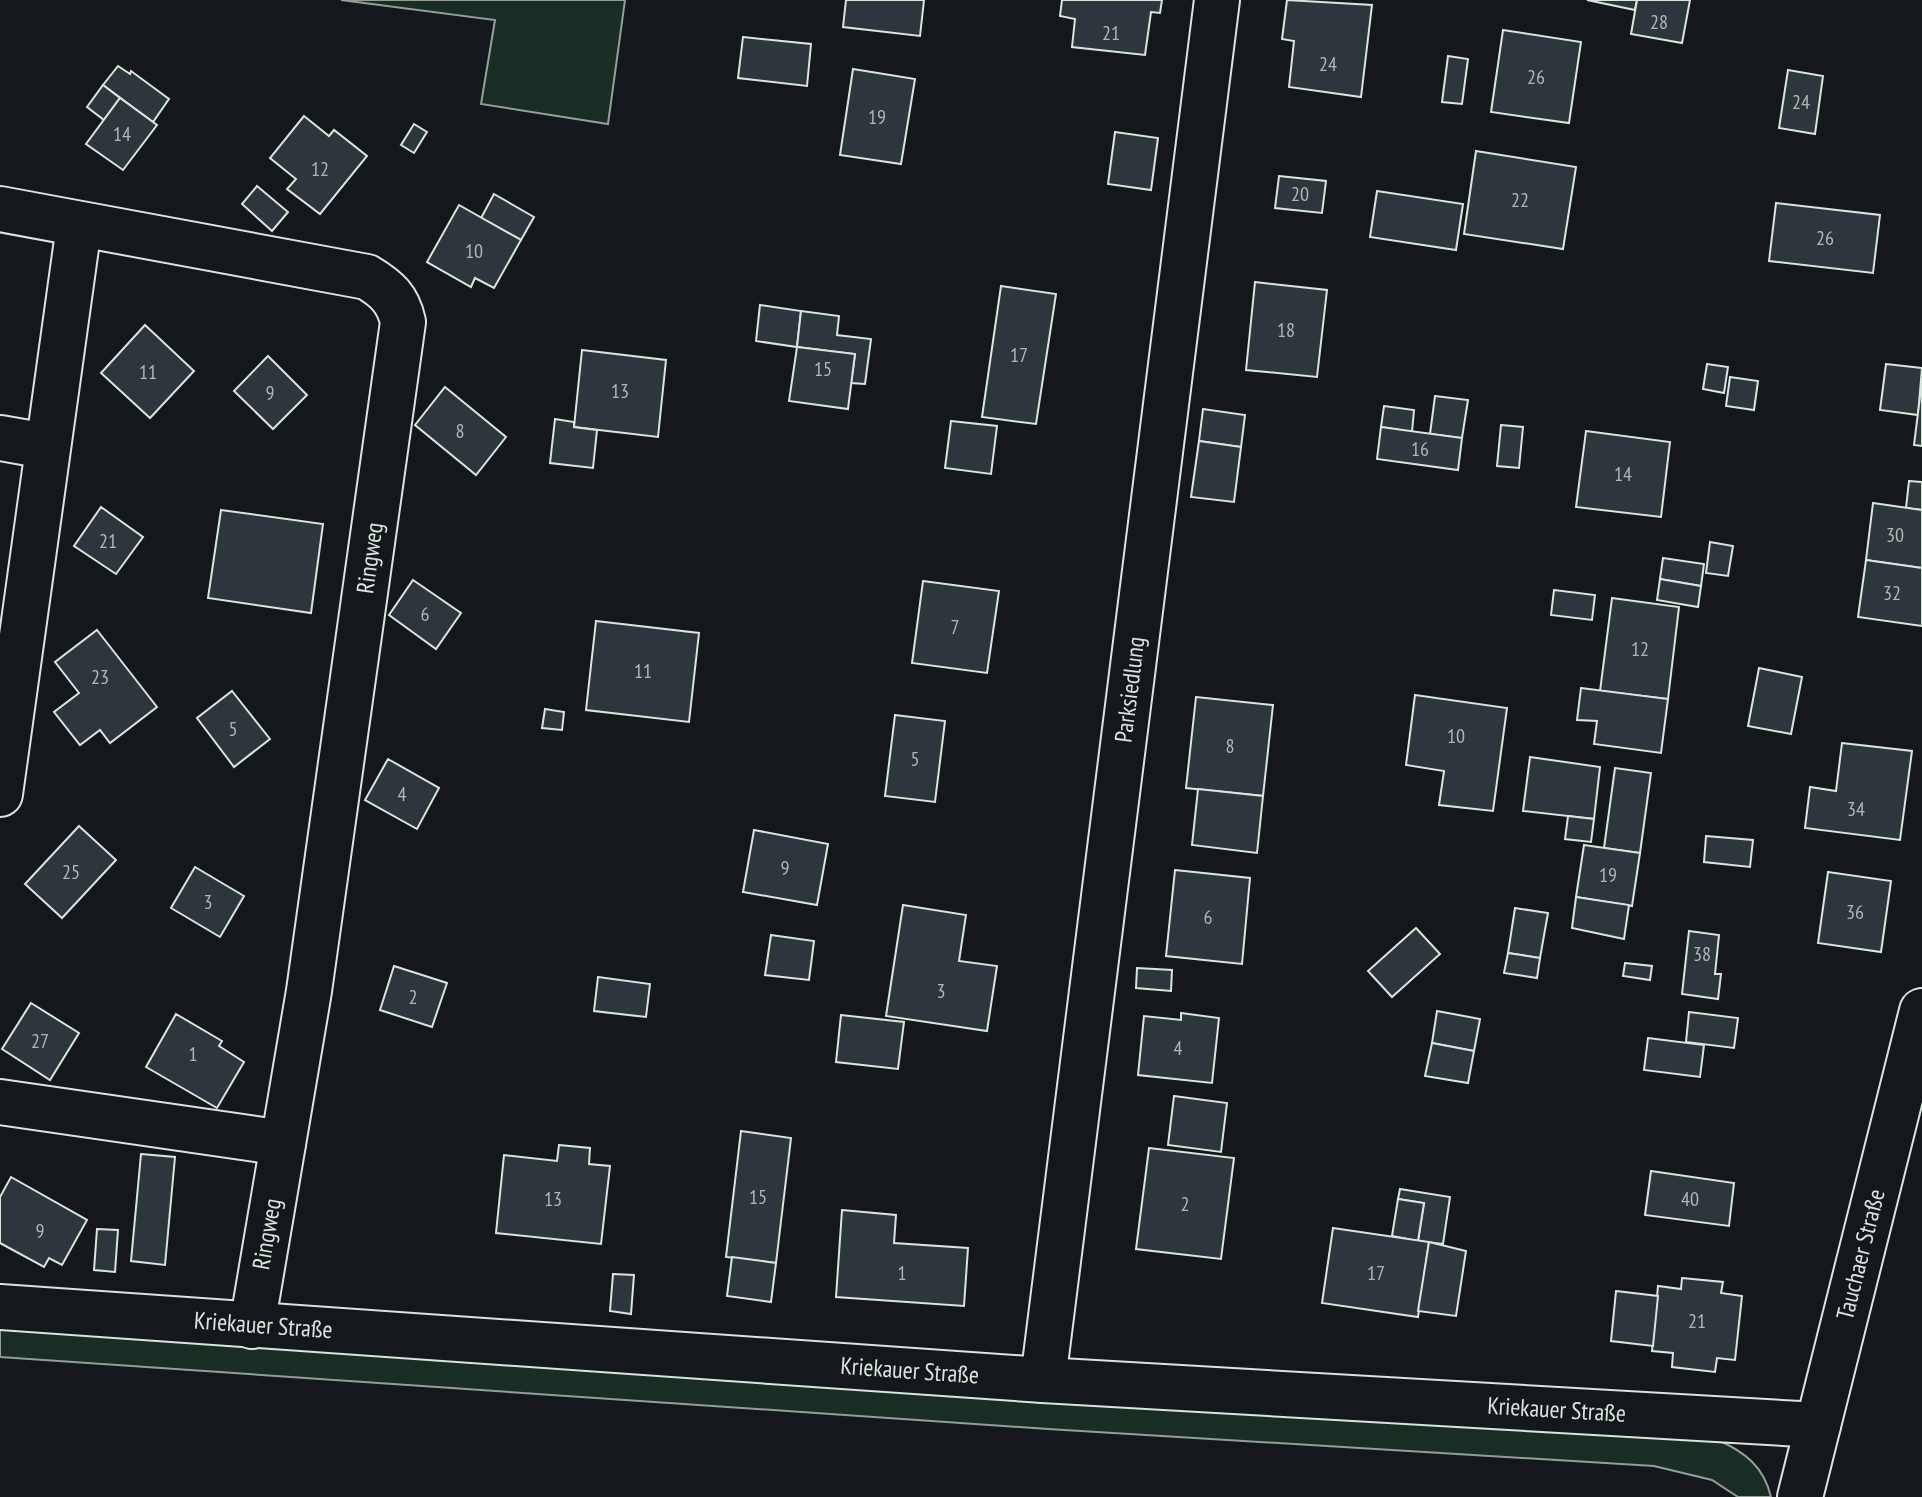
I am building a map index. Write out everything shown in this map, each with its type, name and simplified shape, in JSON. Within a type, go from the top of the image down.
[{"type":"street","name":"Parksiedlung","points":[[1043,1380],[1217,0]]},
{"type":"street","name":"Ringweg","points":[[0,209],[367,277],[385,288],[399,304],[403,322],[309,991],[252,1326]]},
{"type":"street","points":[[0,794],[79,226]]},
{"type":"street","points":[[0,438],[46,446]]},
{"type":"street","name":"Tauchaer Straße","points":[[1800,1497],[1922,1011]]},
{"type":"street","points":[[0,1102],[283,1143]]},
{"type":"street","name":"Kriekauer Straße","points":[[0,1307],[1043,1380],[1818,1425]]},
{"type":"green space","points":[[341,0],[625,0],[608,124],[481,104],[495,20]]},
{"type":"green space","points":[[0,1327],[1718,1440],[1752,1462],[1764,1477],[1771,1497],[1738,1497],[1712,1480],[1654,1466],[1048,1429],[0,1357]]},
{"type":"building","points":[[846,0],[924,0],[920,36],[843,27]]},
{"type":"building","points":[[1062,0],[1162,0],[1160,13],[1151,12],[1145,55],[1072,47],[1075,19],[1060,16]]},
{"type":"building","points":[[1287,0],[1372,5],[1361,97],[1289,87],[1294,41],[1282,39]]},
{"type":"building","points":[[1587,0],[1637,0],[1635,10]]},
{"type":"building","points":[[1637,0],[1690,0],[1682,43],[1631,34]]},
{"type":"building","points":[[1503,30],[1581,42],[1569,123],[1491,112]]},
{"type":"building","points":[[743,37],[811,44],[807,86],[738,78]]},
{"type":"building","points":[[1448,56],[1468,59],[1462,104],[1442,102]]},
{"type":"building","points":[[118,66],[130,74],[131,71],[169,99],[153,122],[103,85]]},
{"type":"building","points":[[853,69],[915,79],[901,164],[840,155]]},
{"type":"building","points":[[1788,70],[1823,76],[1815,134],[1779,128]]},
{"type":"building","points":[[103,85],[120,98],[104,120],[87,107]]},
{"type":"building","points":[[120,98],[157,125],[123,170],[86,144]]},
{"type":"building","points":[[304,116],[329,136],[334,130],[367,156],[320,214],[287,189],[296,179],[270,158]]},
{"type":"building","points":[[414,124],[427,132],[414,153],[401,145]]},
{"type":"building","points":[[1115,132],[1158,138],[1151,190],[1108,184]]},
{"type":"building","points":[[1476,151],[1576,167],[1563,249],[1464,234]]},
{"type":"building","points":[[1279,176],[1326,181],[1322,213],[1275,208]]},
{"type":"building","points":[[257,186],[288,212],[272,231],[242,204]]},
{"type":"building","points":[[1377,191],[1463,204],[1456,250],[1370,237]]},
{"type":"building","points":[[494,194],[534,217],[521,240],[481,218]]},
{"type":"building","points":[[1776,203],[1880,215],[1873,273],[1769,261]]},
{"type":"building","points":[[459,205],[521,240],[494,288],[475,278],[471,287],[427,262]]},
{"type":"building","points":[[1255,282],[1327,290],[1317,377],[1246,370]]},
{"type":"building","points":[[1001,286],[1056,294],[1036,424],[982,417]]},
{"type":"building","points":[[760,305],[801,311],[797,347],[756,341]]},
{"type":"building","points":[[801,311],[839,316],[837,335],[871,339],[865,384],[851,383],[855,354],[797,347]]},
{"type":"building","points":[[145,325],[194,371],[150,418],[101,373]]},
{"type":"building","points":[[797,347],[855,354],[848,409],[789,401]]},
{"type":"building","points":[[582,350],[666,360],[658,437],[574,427]]},
{"type":"building","points":[[268,356],[307,395],[273,429],[234,391]]},
{"type":"building","points":[[1707,364],[1728,367],[1724,393],[1703,389]]},
{"type":"building","points":[[1886,364],[1922,368],[1918,415],[1880,410]]},
{"type":"building","points":[[1730,377],[1758,381],[1754,410],[1726,406]]},
{"type":"building","points":[[1922,381],[1922,446],[1914,445]]},
{"type":"building","points":[[445,387],[506,437],[476,475],[415,425]]},
{"type":"building","points":[[1435,396],[1468,400],[1462,438],[1430,434]]},
{"type":"building","points":[[1384,406],[1414,410],[1412,432],[1381,427]]},
{"type":"building","points":[[1203,409],[1245,415],[1241,447],[1199,441]]},
{"type":"building","points":[[555,419],[574,422],[574,427],[597,430],[593,468],[550,463]]},
{"type":"building","points":[[951,421],[997,426],[991,474],[945,468]]},
{"type":"building","points":[[1501,425],[1523,427],[1519,468],[1497,466]]},
{"type":"building","points":[[1381,427],[1462,438],[1458,470],[1377,459]]},
{"type":"building","points":[[1586,431],[1670,442],[1661,517],[1576,507]]},
{"type":"building","points":[[1199,441],[1241,447],[1234,502],[1191,497]]},
{"type":"building","points":[[1909,481],[1922,482],[1922,510],[1906,508]]},
{"type":"building","points":[[1873,503],[1922,510],[1922,568],[1866,560]]},
{"type":"building","points":[[101,507],[143,537],[116,574],[74,546]]},
{"type":"building","points":[[221,510],[323,524],[311,613],[208,598]]},
{"type":"building","points":[[1710,542],[1733,546],[1728,576],[1706,573]]},
{"type":"building","points":[[1663,558],[1704,564],[1701,586],[1660,579]]},
{"type":"building","points":[[1866,560],[1922,568],[1922,626],[1858,617]]},
{"type":"building","points":[[1660,579],[1701,586],[1698,607],[1657,600]]},
{"type":"building","points":[[413,580],[461,613],[436,649],[389,615]]},
{"type":"building","points":[[923,581],[999,591],[987,673],[912,663]]},
{"type":"building","points":[[1554,590],[1595,595],[1592,620],[1551,615]]},
{"type":"building","points":[[1612,598],[1679,607],[1668,699],[1600,691]]},
{"type":"building","points":[[596,621],[699,633],[689,722],[586,710]]},
{"type":"building","points":[[97,630],[157,707],[110,743],[100,730],[80,745],[54,712],[79,693],[55,662]]},
{"type":"building","points":[[1759,668],[1802,677],[1791,734],[1748,726]]},
{"type":"building","points":[[1581,688],[1668,699],[1661,753],[1594,744],[1597,721],[1577,720]]},
{"type":"building","points":[[232,691],[270,739],[234,767],[197,718]]},
{"type":"building","points":[[1415,695],[1507,708],[1493,811],[1439,805],[1444,771],[1406,765]]},
{"type":"building","points":[[1196,697],[1273,705],[1263,796],[1186,788]]},
{"type":"building","points":[[545,709],[564,712],[562,730],[542,728]]},
{"type":"building","points":[[895,715],[945,721],[935,802],[885,796]]},
{"type":"building","points":[[1842,743],[1912,751],[1900,840],[1805,828],[1810,787],[1836,791]]},
{"type":"building","points":[[1530,757],[1600,767],[1594,819],[1523,811]]},
{"type":"building","points":[[388,759],[439,788],[417,829],[365,800]]},
{"type":"building","points":[[1615,768],[1651,773],[1640,853],[1604,848]]},
{"type":"building","points":[[1198,789],[1263,796],[1257,853],[1192,845]]},
{"type":"building","points":[[1568,816],[1594,819],[1591,842],[1565,839]]},
{"type":"building","points":[[79,826],[116,860],[62,918],[25,884]]},
{"type":"building","points":[[754,830],[828,844],[817,905],[743,892]]},
{"type":"building","points":[[1706,836],[1753,840],[1750,867],[1704,862]]},
{"type":"building","points":[[1584,845],[1640,853],[1632,906],[1576,897]]},
{"type":"building","points":[[195,867],[244,896],[220,937],[171,908]]},
{"type":"building","points":[[1175,870],[1250,878],[1242,964],[1166,956]]},
{"type":"building","points":[[1828,872],[1891,881],[1881,952],[1818,943]]},
{"type":"building","points":[[1576,897],[1629,905],[1624,939],[1572,928]]},
{"type":"building","points":[[903,905],[966,915],[959,961],[997,966],[987,1031],[886,1016]]},
{"type":"building","points":[[1515,908],[1548,913],[1540,958],[1508,953]]},
{"type":"building","points":[[1416,928],[1440,954],[1392,997],[1368,971]]},
{"type":"building","points":[[1689,931],[1719,935],[1715,974],[1721,974],[1718,999],[1682,994]]},
{"type":"building","points":[[771,935],[814,941],[809,980],[765,975]]},
{"type":"building","points":[[1508,953],[1540,958],[1537,978],[1504,973]]},
{"type":"building","points":[[1625,963],[1652,966],[1650,980],[1623,976]]},
{"type":"building","points":[[394,966],[447,983],[432,1027],[380,1010]]},
{"type":"building","points":[[1137,968],[1172,970],[1171,991],[1136,988]]},
{"type":"building","points":[[598,977],[650,984],[646,1017],[594,1011]]},
{"type":"building","points":[[31,1003],[79,1033],[50,1080],[2,1049]]},
{"type":"building","points":[[1437,1011],[1480,1019],[1474,1051],[1432,1043]]},
{"type":"building","points":[[1689,1012],[1738,1018],[1734,1048],[1686,1042]]},
{"type":"building","points":[[1181,1013],[1219,1018],[1212,1083],[1138,1075],[1144,1016],[1181,1020]]},
{"type":"building","points":[[176,1014],[222,1041],[219,1046],[244,1062],[217,1108],[146,1067]]},
{"type":"building","points":[[841,1015],[904,1022],[898,1069],[836,1062]]},
{"type":"building","points":[[1648,1038],[1704,1045],[1700,1077],[1644,1070]]},
{"type":"building","points":[[1432,1043],[1474,1051],[1468,1083],[1425,1076]]},
{"type":"building","points":[[1174,1096],[1227,1103],[1221,1152],[1168,1145]]},
{"type":"building","points":[[741,1131],[791,1138],[776,1263],[726,1257]]},
{"type":"building","points":[[559,1145],[590,1148],[589,1164],[610,1166],[601,1244],[496,1233],[504,1155],[557,1161]]},
{"type":"building","points":[[1149,1148],[1234,1158],[1221,1259],[1136,1249]]},
{"type":"building","points":[[141,1154],[175,1157],[165,1265],[131,1261]]},
{"type":"building","points":[[1651,1171],[1734,1183],[1729,1226],[1645,1215]]},
{"type":"building","points":[[11,1177],[87,1220],[62,1265],[49,1258],[44,1267],[0,1243],[0,1197]]},
{"type":"building","points":[[1400,1189],[1450,1197],[1443,1244],[1418,1241],[1424,1203],[1398,1199]]},
{"type":"building","points":[[1398,1199],[1424,1203],[1418,1241],[1392,1236]]},
{"type":"building","points":[[842,1210],[896,1215],[894,1243],[968,1248],[964,1306],[836,1297]]},
{"type":"building","points":[[1333,1228],[1429,1242],[1418,1317],[1322,1303]]},
{"type":"building","points":[[97,1229],[118,1230],[115,1272],[94,1270]]},
{"type":"building","points":[[1429,1242],[1466,1251],[1456,1316],[1418,1311]]},
{"type":"building","points":[[732,1257],[776,1263],[771,1302],[727,1296]]},
{"type":"building","points":[[613,1274],[634,1275],[631,1314],[610,1311]]},
{"type":"building","points":[[1682,1278],[1723,1282],[1721,1293],[1742,1296],[1735,1360],[1717,1358],[1715,1372],[1672,1367],[1673,1353],[1652,1351],[1658,1286],[1681,1289]]},
{"type":"building","points":[[1616,1291],[1658,1296],[1653,1346],[1611,1341]]}]
